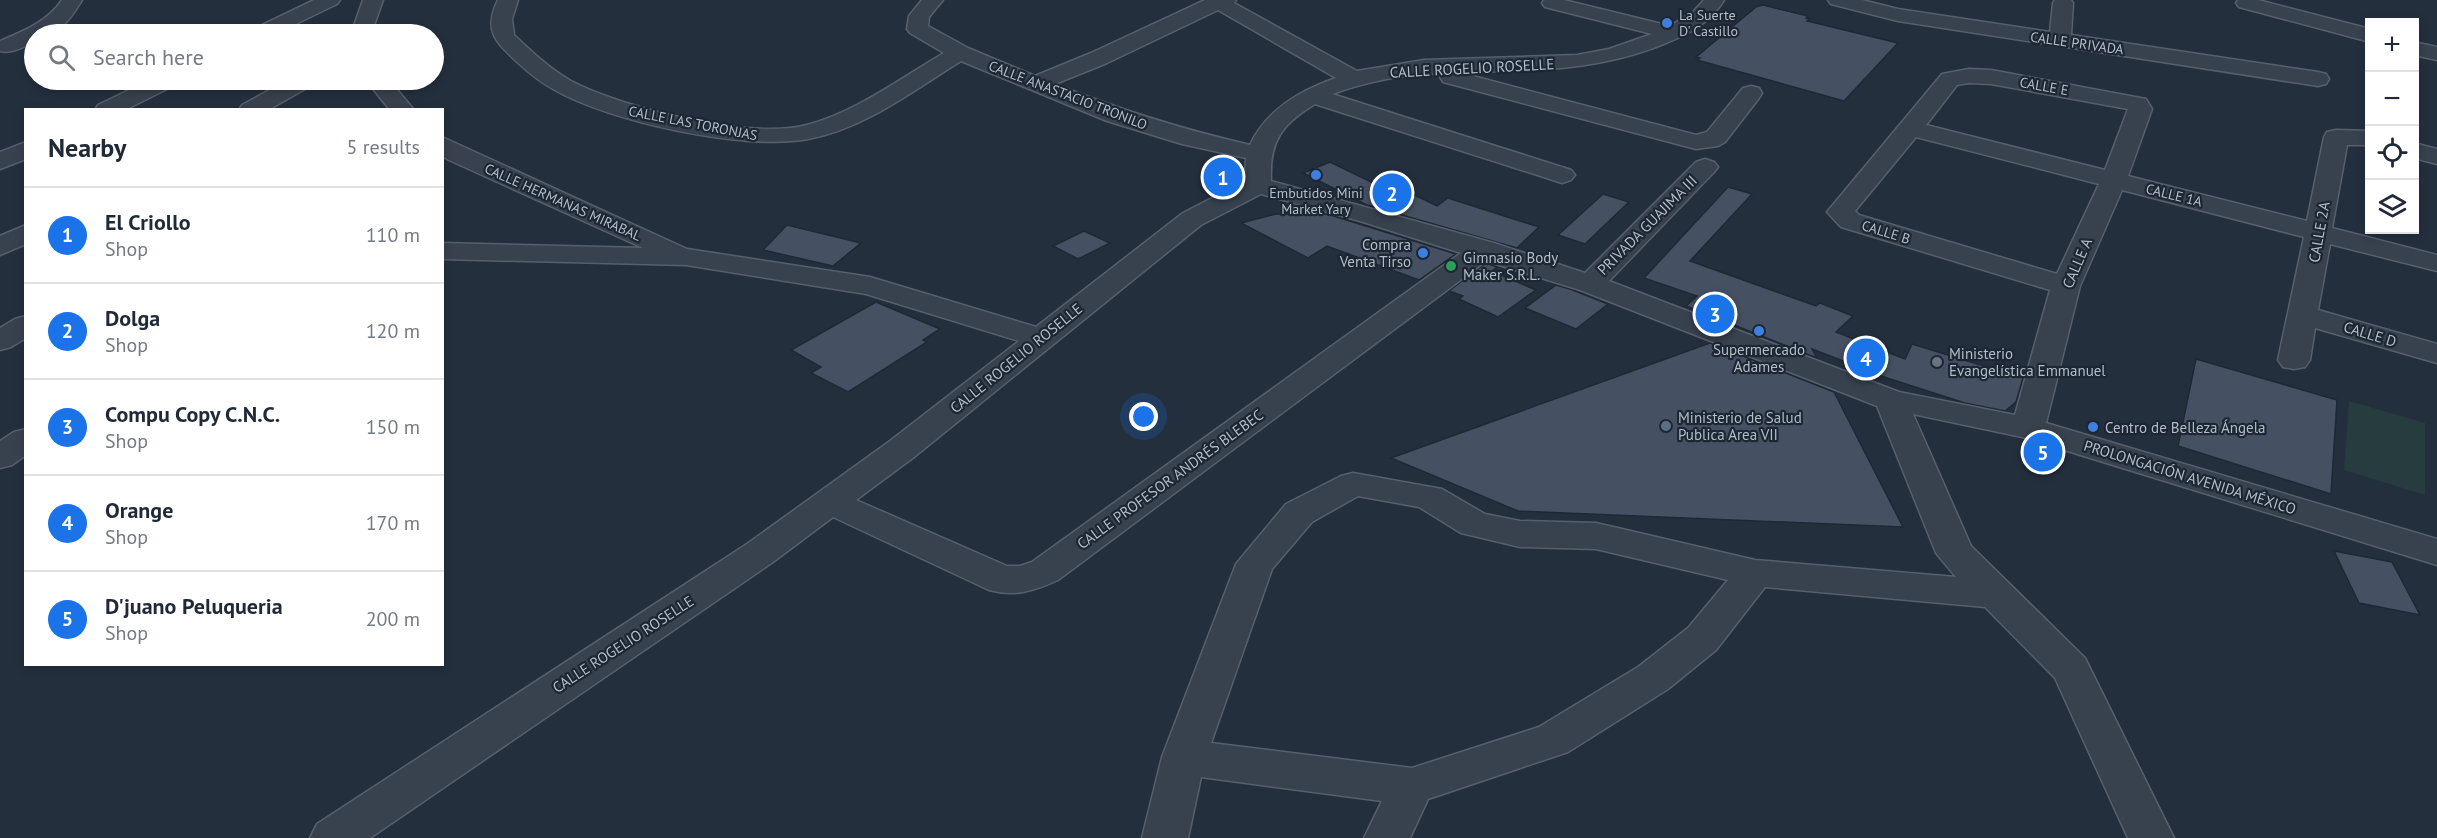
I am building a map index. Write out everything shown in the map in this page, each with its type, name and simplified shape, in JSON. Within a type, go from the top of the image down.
[{"type":"street","points":[[280,24],[330,0]]},
{"type":"street","points":[[365,24],[373,0]]},
{"type":"street","name":"CALLE LAS TORONJAS","points":[[508,0],[502,13],[502,32],[505,38],[568,89],[621,109],[675,122],[762,136],[809,132],[834,122],[960,53]]},
{"type":"street","name":"CALLE ANASTACIO TRONILO","points":[[933,0],[919,16],[917,29],[960,53],[1034,84],[1258,169]]},
{"type":"street","points":[[1034,84],[1118,50],[1221,0],[1353,78]]},
{"type":"street","name":"CALLE ROGELIO ROSELLE","points":[[333,838],[760,553],[1007,368],[1040,338],[1258,169],[1270,129],[1283,115],[1310,95],[1353,78],[1417,68],[1563,63],[1603,58],[1641,47],[1672,33],[1702,14],[1714,0]]},
{"type":"street","name":"CALLE PRIVADA","points":[[1838,0],[1898,15],[2318,79]]},
{"type":"street","points":[[1941,0],[1947,23]]},
{"type":"street","points":[[1552,3],[1672,33]]},
{"type":"street","points":[[2060,40],[2063,3]]},
{"type":"street","points":[[2246,3],[2365,35]]},
{"type":"street","points":[[51,24],[68,8]]},
{"type":"street","points":[[4,36],[24,34]]},
{"type":"street","points":[[2419,49],[2437,54]]},
{"type":"street","points":[[1417,68],[1696,142],[1709,141],[1716,137],[1751,93]]},
{"type":"street","name":"CALLE E","points":[[1950,79],[1969,76],[1991,77],[2138,104]]},
{"type":"street","name":"CALLE B","points":[[1950,79],[1911,129],[1840,212],[1842,216],[1850,221],[2066,286]]},
{"type":"street","points":[[110,108],[147,90]]},
{"type":"street","points":[[254,108],[286,90]]},
{"type":"street","points":[[384,90],[395,107]]},
{"type":"street","points":[[1310,95],[1562,175]]},
{"type":"street","name":"CALLE A","points":[[2028,428],[2066,286],[2114,180],[2140,108],[2138,104]]},
{"type":"street","name":"CALLE 1A","points":[[1911,129],[2319,231],[2437,263]]},
{"type":"street","name":"CALLE 2A","points":[[2294,360],[2336,137],[2365,138]]},
{"type":"street","points":[[0,162],[24,150]]},
{"type":"street","points":[[2419,151],[2437,157]]},
{"type":"street","name":"CALLE HERMANAS MIRABAL","points":[[448,154],[686,257]]},
{"type":"street","name":"PRIVADA GUAJIMA III","points":[[1590,284],[1705,167]]},
{"type":"street","name":"PROLONGACIÓN AVENIDA MÉXICO","points":[[1258,169],[1590,284],[1890,400],[2028,428],[2437,552]]},
{"type":"street","name":"CALLE PROFESOR ANDRÉS BLEBEC","points":[[830,502],[1002,580],[1024,580],[1045,571],[1484,249]]},
{"type":"street","points":[[444,250],[534,255],[686,257],[870,286],[1040,338]]},
{"type":"street","name":"CALLE D","points":[[2303,315],[2437,354]]},
{"type":"street","points":[[0,341],[24,327]]},
{"type":"street","points":[[1890,400],[1955,553],[2071,669],[2151,838]]},
{"type":"street","points":[[0,457],[24,440]]},
{"type":"street","points":[[1165,838],[1184,757],[1255,564],[1299,513],[1353,484],[1429,497],[1474,524],[1520,534],[1596,536],[1755,573],[1997,594]]},
{"type":"street","points":[[1184,757],[1412,786],[1553,740],[1653,678],[1702,639],[1755,573]]},
{"type":"street","points":[[1387,838],[1412,786]]},
{"type":"green space","points":[[2349,401],[2425,423],[2425,495],[2344,470]]},
{"type":"building","points":[[1763,5],[1808,16],[1806,18],[1810,19],[1807,21],[1898,43],[1844,101],[1697,60],[1700,58],[1696,57],[1756,7]]},
{"type":"building","points":[[1218,157],[1236,160],[1243,166],[1243,173],[1238,182],[1204,179]]},
{"type":"building","points":[[1330,162],[1373,183],[1381,179],[1437,206],[1448,198],[1539,227],[1517,248],[1367,205],[1303,173]]},
{"type":"building","points":[[1728,187],[1752,194],[1690,261],[1816,306],[1820,303],[1853,316],[1836,332],[1905,359],[1912,344],[2023,378],[2016,402],[2005,411],[1965,403],[1887,378],[1812,349],[1817,358],[1686,306],[1697,296],[1644,278]]},
{"type":"building","points":[[1603,194],[1629,202],[1585,244],[1558,235]]},
{"type":"building","points":[[1276,214],[1327,214],[1456,254],[1419,280],[1327,246],[1308,258],[1241,223]]},
{"type":"building","points":[[787,225],[861,243],[833,266],[763,250]]},
{"type":"building","points":[[1084,231],[1110,243],[1078,259],[1053,246]]},
{"type":"building","points":[[1486,263],[1497,267],[1492,271],[1536,290],[1498,317],[1459,299],[1463,296],[1449,291]]},
{"type":"building","points":[[1556,285],[1608,304],[1576,329],[1525,308]]},
{"type":"building","points":[[876,302],[940,329],[923,340],[927,342],[848,392],[811,373],[821,367],[791,350]]},
{"type":"building","name":"Ministerio de Salud Publica Area VII","points":[[1710,343],[1834,392],[1903,527],[1518,511],[1391,458]]},
{"type":"building","points":[[2196,359],[2337,400],[2331,494],[2178,446]]},
{"type":"building","points":[[2334,551],[2392,562],[2420,615],[2359,603]]},
{"type":"place","name":"La Suerte D' Castillo","points":[[1667,23]]},
{"type":"place","name":"Embutidos Mini Market Yary","points":[[1316,175]]},
{"type":"place","name":"El Criollo","points":[[1223,177]]},
{"type":"place","name":"Dolga","points":[[1392,193]]},
{"type":"place","name":"Compra Venta Tirso","points":[[1423,253]]},
{"type":"place","name":"Gimnasio Body Maker S.R.L.","points":[[1451,266]]},
{"type":"place","name":"Compu Copy C.N.C.","points":[[1715,314]]},
{"type":"place","name":"Supermercado Adames","points":[[1759,331]]},
{"type":"place","name":"Orange","points":[[1866,358]]},
{"type":"place","name":"Ministerio Evangelística Emmanuel","points":[[1937,362]]},
{"type":"place","name":"Ministerio de Salud Publica Area VII","points":[[1666,426]]},
{"type":"place","name":"Centro de Belleza Ángela","points":[[2093,427]]},
{"type":"place","name":"D'juano Peluqueria","points":[[2043,452]]}]
